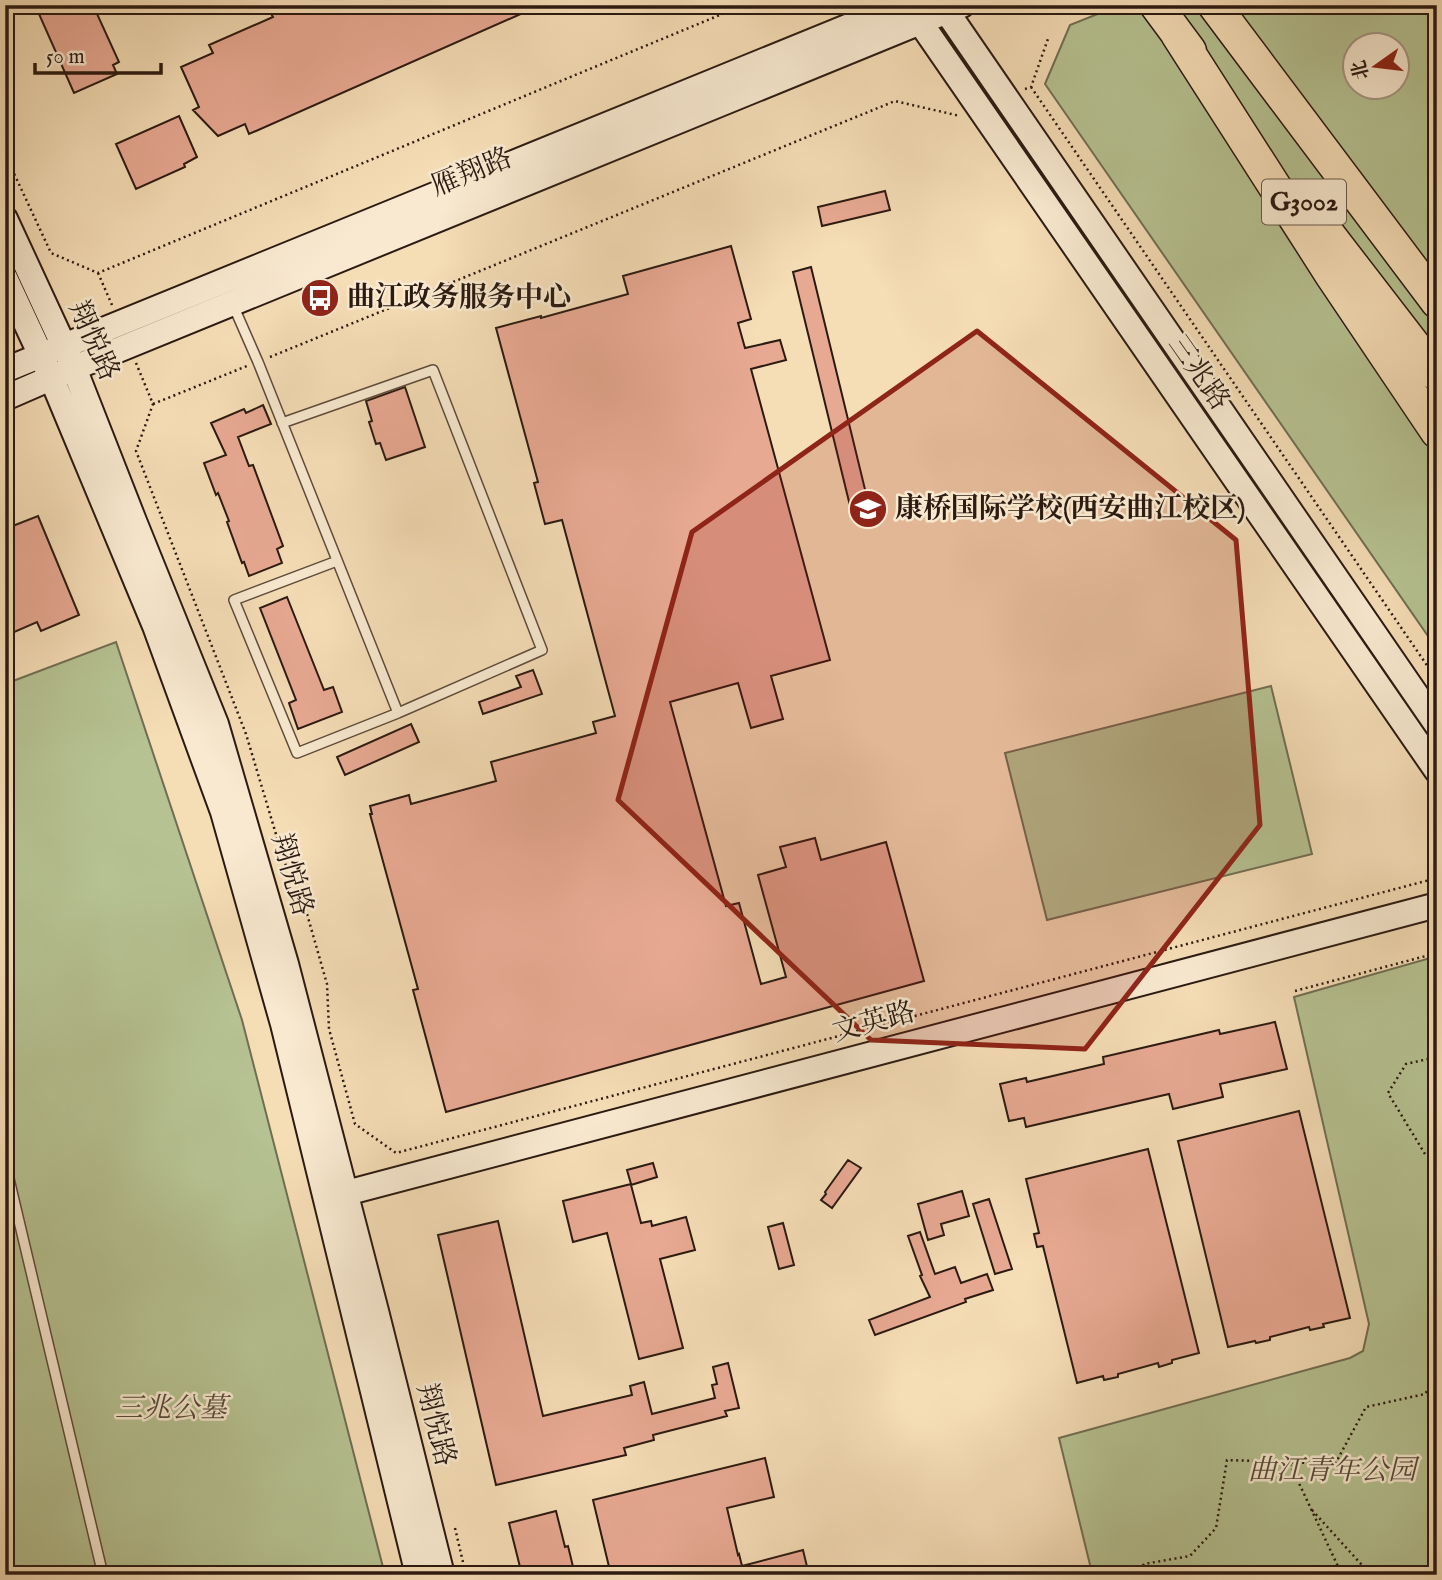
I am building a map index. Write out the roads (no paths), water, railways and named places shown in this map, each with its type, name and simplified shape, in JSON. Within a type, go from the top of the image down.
[{"type":"highway","name":"G3002","points":[[1214,5],[1437,302]]},
{"type":"highway","name":"G3002","points":[[1168,23],[1437,375]]},
{"type":"highway","points":[[1168,23],[1437,432]]},
{"type":"street","name":"雁翔路","points":[[5,370],[901,5]]},
{"type":"street","name":"雁翔路","points":[[5,398],[936,10]]},
{"type":"street","name":"三兆路","points":[[936,10],[1437,725]]},
{"type":"street","name":"三兆路","points":[[936,10],[1433,780]]},
{"type":"street","name":"翔悦路","points":[[5,219],[223,812],[283,1024],[338,1204],[442,1575]]},
{"type":"street","name":"翔悦路","points":[[5,278],[52,350]]},
{"type":"street","name":"文英路","points":[[338,1204],[1437,905]]},
{"type":"street","name":"文英路","points":[[338,1204],[1437,922]]},
{"type":"street","name":"翔悦路","points":[[338,1204],[418,1575]]},
{"type":"lane","points":[[232,303],[398,713]]},
{"type":"lane","points":[[282,423],[433,370],[542,650],[298,753],[234,600],[337,561]]},
{"type":"lane","points":[[5,1162],[103,1575]]},
{"type":"place","name":"曲江政务服务中心","points":[[320,298]]},
{"type":"place","name":"康桥国际学校(西安曲江校区)","points":[[868,509]]},
{"type":"park label","name":"三兆公墓","points":[[171,1409]]},
{"type":"park label","name":"曲江青年公园","points":[[1332,1471]]}]
